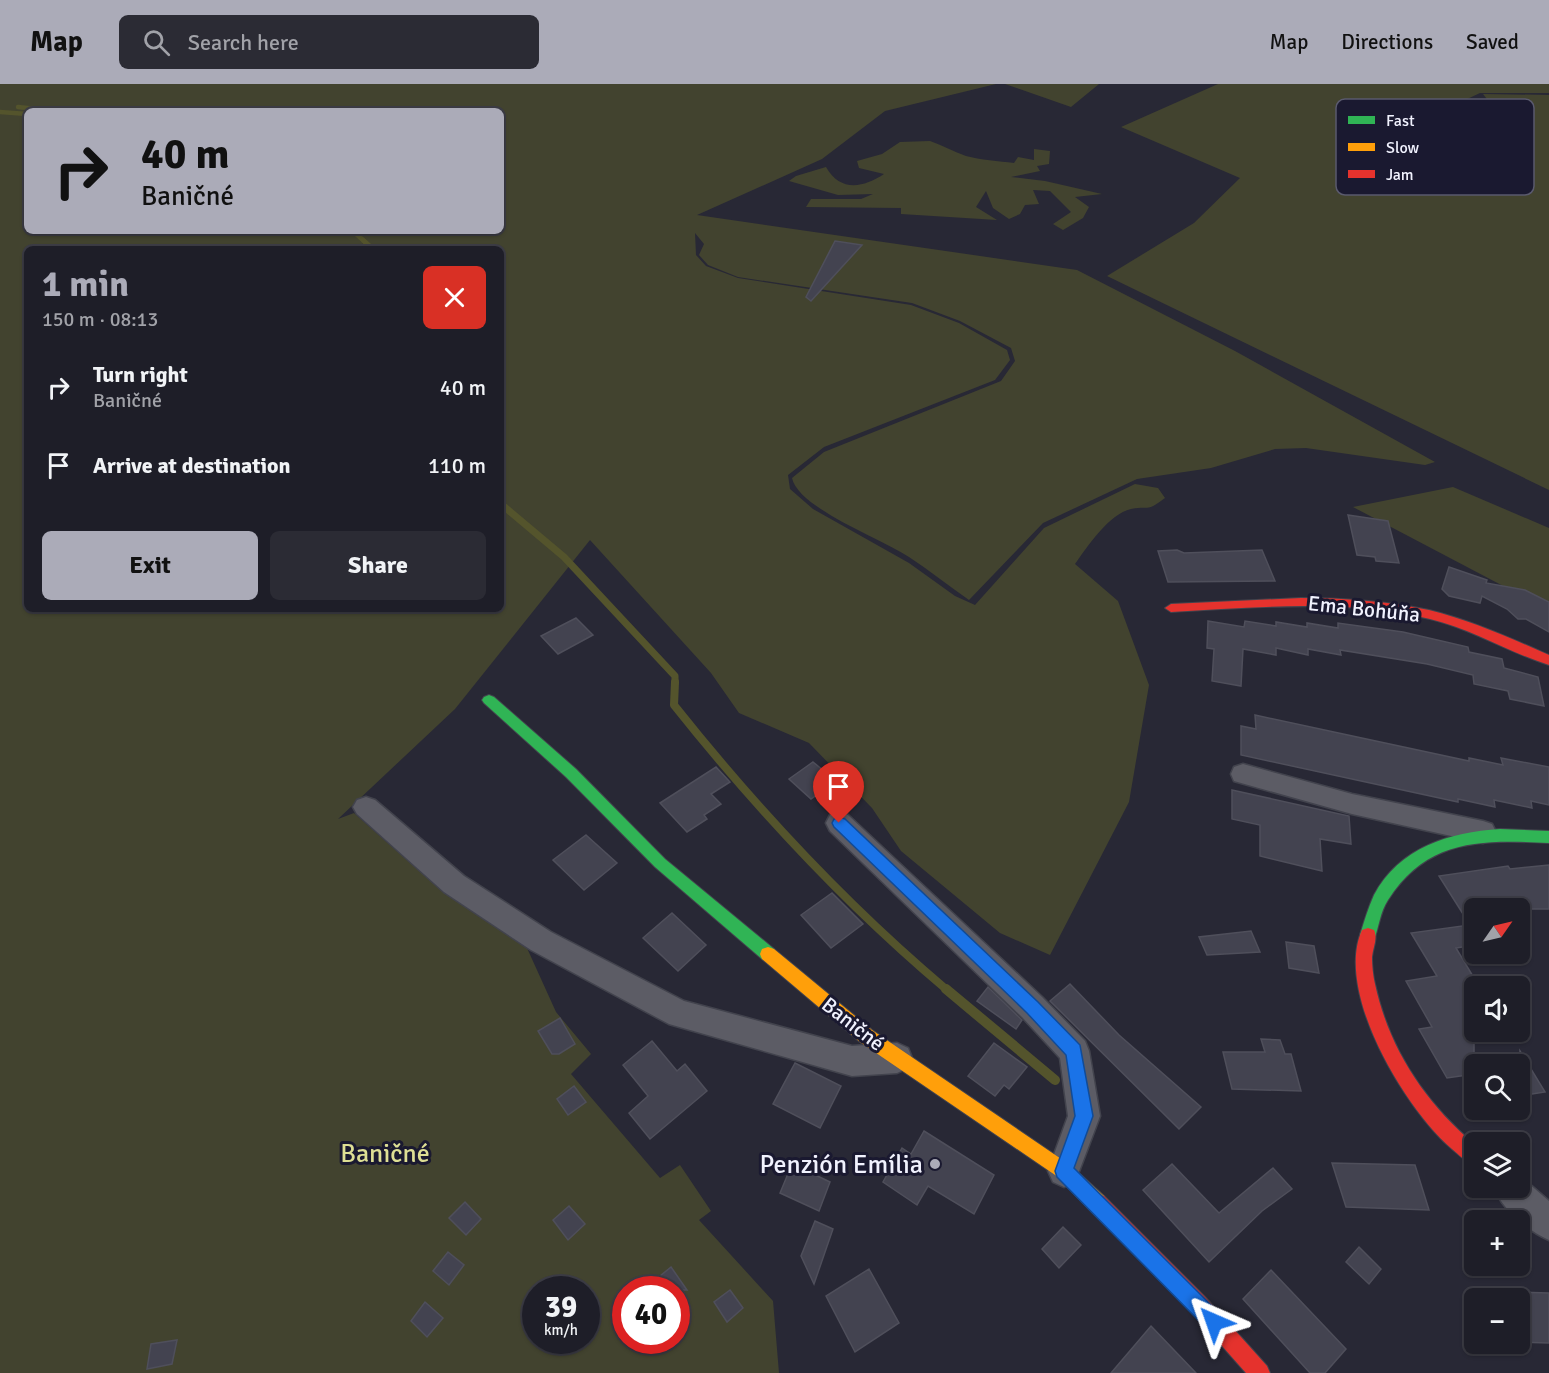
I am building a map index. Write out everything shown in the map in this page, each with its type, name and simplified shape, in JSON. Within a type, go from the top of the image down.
[{"type":"street","name":"Ema Bohúňa","points":[[1171,608],[1260,603],[1336,603],[1412,611],[1476,629],[1549,660]]},
{"type":"street","name":"Baničné","points":[[489,700],[571,773],[660,863],[866,1036],[1064,1171],[1199,1305],[1260,1373]]},
{"type":"street","points":[[1244,774],[1352,804],[1493,834],[1549,837]]},
{"type":"street","name":"Baničné","points":[[366,807],[454,884],[541,941],[679,1014],[852,1061],[897,1058]]},
{"type":"street","points":[[839,823],[1032,1007],[1074,1051],[1084,1116],[1064,1171]]},
{"type":"street","points":[[1464,1147],[1436,1122],[1394,1063],[1370,1001],[1363,950],[1382,897],[1414,860],[1457,838],[1493,834]]},
{"type":"street","points":[[1523,1198],[1546,1216]]},
{"type":"green space","points":[[0,84],[996,84],[885,111],[822,159],[697,215],[1077,270],[1235,351],[1435,462],[1425,465],[1306,448],[1275,449],[1211,468],[1137,479],[1043,523],[969,600],[909,557],[843,522],[809,500],[798,489],[792,478],[824,452],[1001,381],[1015,361],[1011,348],[960,321],[912,303],[738,277],[708,265],[699,255],[704,244],[695,233],[696,255],[706,266],[738,278],[911,305],[959,323],[1007,350],[1010,360],[995,380],[824,447],[788,475],[790,489],[813,509],[909,563],[955,596],[975,605],[1044,528],[1135,484],[1158,488],[1165,498],[1151,507],[1131,509],[1115,517],[1099,532],[1075,564],[1118,601],[1149,685],[1129,802],[1050,955],[1000,933],[901,851],[872,808],[809,743],[739,713],[711,673],[590,540],[455,709],[338,819],[354,813],[408,861],[527,948],[556,1012],[591,1054],[571,1074],[660,1178],[680,1165],[711,1211],[699,1220],[773,1301],[779,1373],[0,1373]]},
{"type":"green space","points":[[1005,84],[1099,84],[1071,107]]},
{"type":"green space","points":[[1218,84],[1549,84],[1549,93],[1480,93],[1467,99],[1336,99],[1336,195],[1534,195],[1534,99],[1487,99],[1483,94],[1549,95],[1549,490],[1107,276],[1194,223],[1240,178],[1121,127]]},
{"type":"green space","points":[[930,141],[966,156],[1014,163],[1018,157],[1034,160],[1034,149],[1050,151],[1049,164],[1037,166],[1040,171],[1011,177],[1045,181],[1102,194],[1075,197],[1089,207],[1083,218],[1063,230],[1053,224],[1071,212],[1050,191],[1033,190],[1039,204],[1025,205],[1020,214],[1009,219],[993,208],[986,191],[976,207],[997,220],[901,214],[901,208],[806,207],[811,199],[861,199],[873,194],[838,195],[789,181],[796,176],[826,167],[838,181],[860,185],[884,174],[859,168],[857,161],[882,154],[900,142]]},
{"type":"green space","points":[[1453,487],[1549,528],[1549,610],[1353,507]]},
{"type":"building","points":[[835,241],[862,245],[811,301],[806,297]]},
{"type":"building","points":[[1348,515],[1388,521],[1399,563],[1376,561],[1375,557],[1357,555]]},
{"type":"building","points":[[1177,550],[1184,553],[1262,550],[1275,581],[1168,582],[1158,551]]},
{"type":"building","points":[[1449,567],[1487,580],[1486,583],[1525,590],[1549,602],[1549,632],[1526,619],[1518,619],[1507,609],[1482,596],[1480,603],[1449,596],[1442,589]]},
{"type":"building","points":[[576,618],[593,635],[558,654],[541,636]]},
{"type":"building","points":[[1208,621],[1244,627],[1245,621],[1276,626],[1276,622],[1307,627],[1307,623],[1338,628],[1338,623],[1403,632],[1468,647],[1469,652],[1502,659],[1504,668],[1538,677],[1544,706],[1510,699],[1508,691],[1474,684],[1473,675],[1427,664],[1340,650],[1341,655],[1308,649],[1308,655],[1276,648],[1276,655],[1243,649],[1241,686],[1212,681],[1214,649],[1207,648]]},
{"type":"building","points":[[1255,715],[1469,761],[1469,758],[1503,765],[1501,758],[1549,767],[1549,805],[1531,801],[1532,808],[1494,800],[1495,807],[1458,799],[1458,802],[1241,755],[1241,726],[1256,729]]},
{"type":"building","points":[[813,762],[836,781],[811,799],[789,779]]},
{"type":"building","points":[[716,767],[730,782],[711,794],[721,804],[704,815],[707,819],[687,832],[660,803]]},
{"type":"building","points":[[1232,790],[1349,816],[1351,844],[1320,839],[1322,871],[1260,856],[1260,825],[1232,819]]},
{"type":"building","points":[[586,835],[617,863],[584,890],[553,860]]},
{"type":"building","points":[[1549,865],[1549,909],[1530,909],[1530,898],[1464,898],[1464,916],[1439,876],[1508,866],[1510,869]]},
{"type":"building","points":[[832,893],[863,924],[831,948],[801,915]]},
{"type":"building","points":[[672,913],[706,945],[678,971],[643,938]]},
{"type":"building","points":[[1464,926],[1464,947],[1456,948],[1473,976],[1464,976],[1464,1042],[1474,1042],[1474,1054],[1464,1054],[1464,1075],[1447,1078],[1419,1029],[1432,1027],[1406,981],[1437,976],[1411,933]]},
{"type":"building","points":[[1251,931],[1260,952],[1207,955],[1199,937]]},
{"type":"building","points":[[1286,942],[1314,946],[1319,973],[1289,968]]},
{"type":"building","points":[[1070,984],[1119,1035],[1201,1107],[1179,1129],[1050,1001]]},
{"type":"building","points":[[988,987],[1022,1020],[1016,1029],[977,1001]]},
{"type":"building","points":[[560,1018],[575,1044],[559,1054],[552,1054],[538,1031]]},
{"type":"building","points":[[1261,1039],[1280,1040],[1285,1054],[1291,1054],[1301,1091],[1232,1089],[1223,1052],[1265,1052]]},
{"type":"building","points":[[652,1041],[677,1071],[685,1064],[707,1091],[650,1139],[629,1113],[648,1096],[623,1065]]},
{"type":"building","points":[[994,1043],[1027,1067],[1009,1089],[1004,1085],[995,1096],[968,1076]]},
{"type":"building","points":[[795,1063],[841,1086],[820,1128],[773,1104]]},
{"type":"building","points":[[1530,1067],[1545,1092],[1530,1094]]},
{"type":"building","points":[[574,1086],[586,1102],[568,1115],[557,1099]]},
{"type":"building","name":"Penzión Emília","points":[[924,1131],[994,1175],[974,1214],[928,1186],[917,1205],[883,1182],[902,1148],[911,1154]]},
{"type":"building","points":[[1332,1163],[1415,1165],[1429,1210],[1346,1207]]},
{"type":"building","points":[[792,1164],[830,1182],[819,1211],[780,1193]]},
{"type":"building","points":[[1172,1164],[1219,1213],[1273,1168],[1292,1189],[1262,1211],[1209,1262],[1143,1190]]},
{"type":"building","points":[[465,1202],[481,1219],[466,1235],[449,1218]]},
{"type":"building","points":[[569,1206],[585,1224],[568,1240],[553,1220]]},
{"type":"building","points":[[815,1221],[833,1229],[814,1284],[801,1256]]},
{"type":"building","points":[[1063,1227],[1081,1245],[1059,1268],[1042,1249]]},
{"type":"building","points":[[1359,1247],[1381,1269],[1369,1284],[1346,1262]]},
{"type":"building","points":[[448,1252],[464,1265],[449,1285],[433,1271]]},
{"type":"building","points":[[671,1267],[677,1276],[660,1276]]},
{"type":"building","points":[[869,1269],[899,1323],[855,1352],[826,1296]]},
{"type":"building","points":[[1271,1270],[1346,1349],[1325,1373],[1310,1373],[1243,1299]]},
{"type":"building","points":[[730,1290],[743,1308],[727,1322],[714,1302]]},
{"type":"building","points":[[1530,1292],[1549,1293],[1549,1343],[1530,1342]]},
{"type":"building","points":[[425,1302],[443,1318],[427,1337],[411,1321]]},
{"type":"building","points":[[1151,1326],[1196,1373],[1111,1373]]},
{"type":"building","points":[[177,1340],[172,1364],[147,1369],[151,1344]]},
{"type":"waterway","points":[[18,107],[27,108]]},
{"type":"waterway","points":[[0,112],[24,114]]},
{"type":"waterway","points":[[356,234],[365,242]]},
{"type":"waterway","points":[[363,240],[370,246]]},
{"type":"waterway","points":[[504,507],[564,557],[675,676],[675,682]]},
{"type":"waterway","points":[[675,682],[674,705],[737,781],[838,890],[947,990]]},
{"type":"waterway","points":[[946,989],[1055,1080]]},
{"type":"traffic: fast","points":[[489,700],[571,773],[660,863],[768,954]]},
{"type":"traffic: fast","points":[[1368,935],[1380,900],[1398,874],[1416,858],[1435,847],[1455,840],[1477,837],[1500,835],[1549,837]]},
{"type":"traffic: slow","points":[[768,954],[866,1036],[1064,1171],[1097,1203]]},
{"type":"traffic: jam","points":[[1171,608],[1301,602],[1334,602],[1398,608],[1460,624],[1549,660]]},
{"type":"traffic: jam","points":[[1368,935],[1364,957],[1366,981],[1382,1034],[1394,1060],[1422,1105],[1436,1122],[1464,1148]]},
{"type":"traffic: jam","points":[[1097,1203],[1199,1305],[1260,1373]]},
{"type":"place","name":"Penzión Emília","points":[[935,1164]]},
{"type":"route","points":[[839,823],[1032,1007],[1074,1051],[1084,1116],[1064,1171],[1214,1322]]}]
